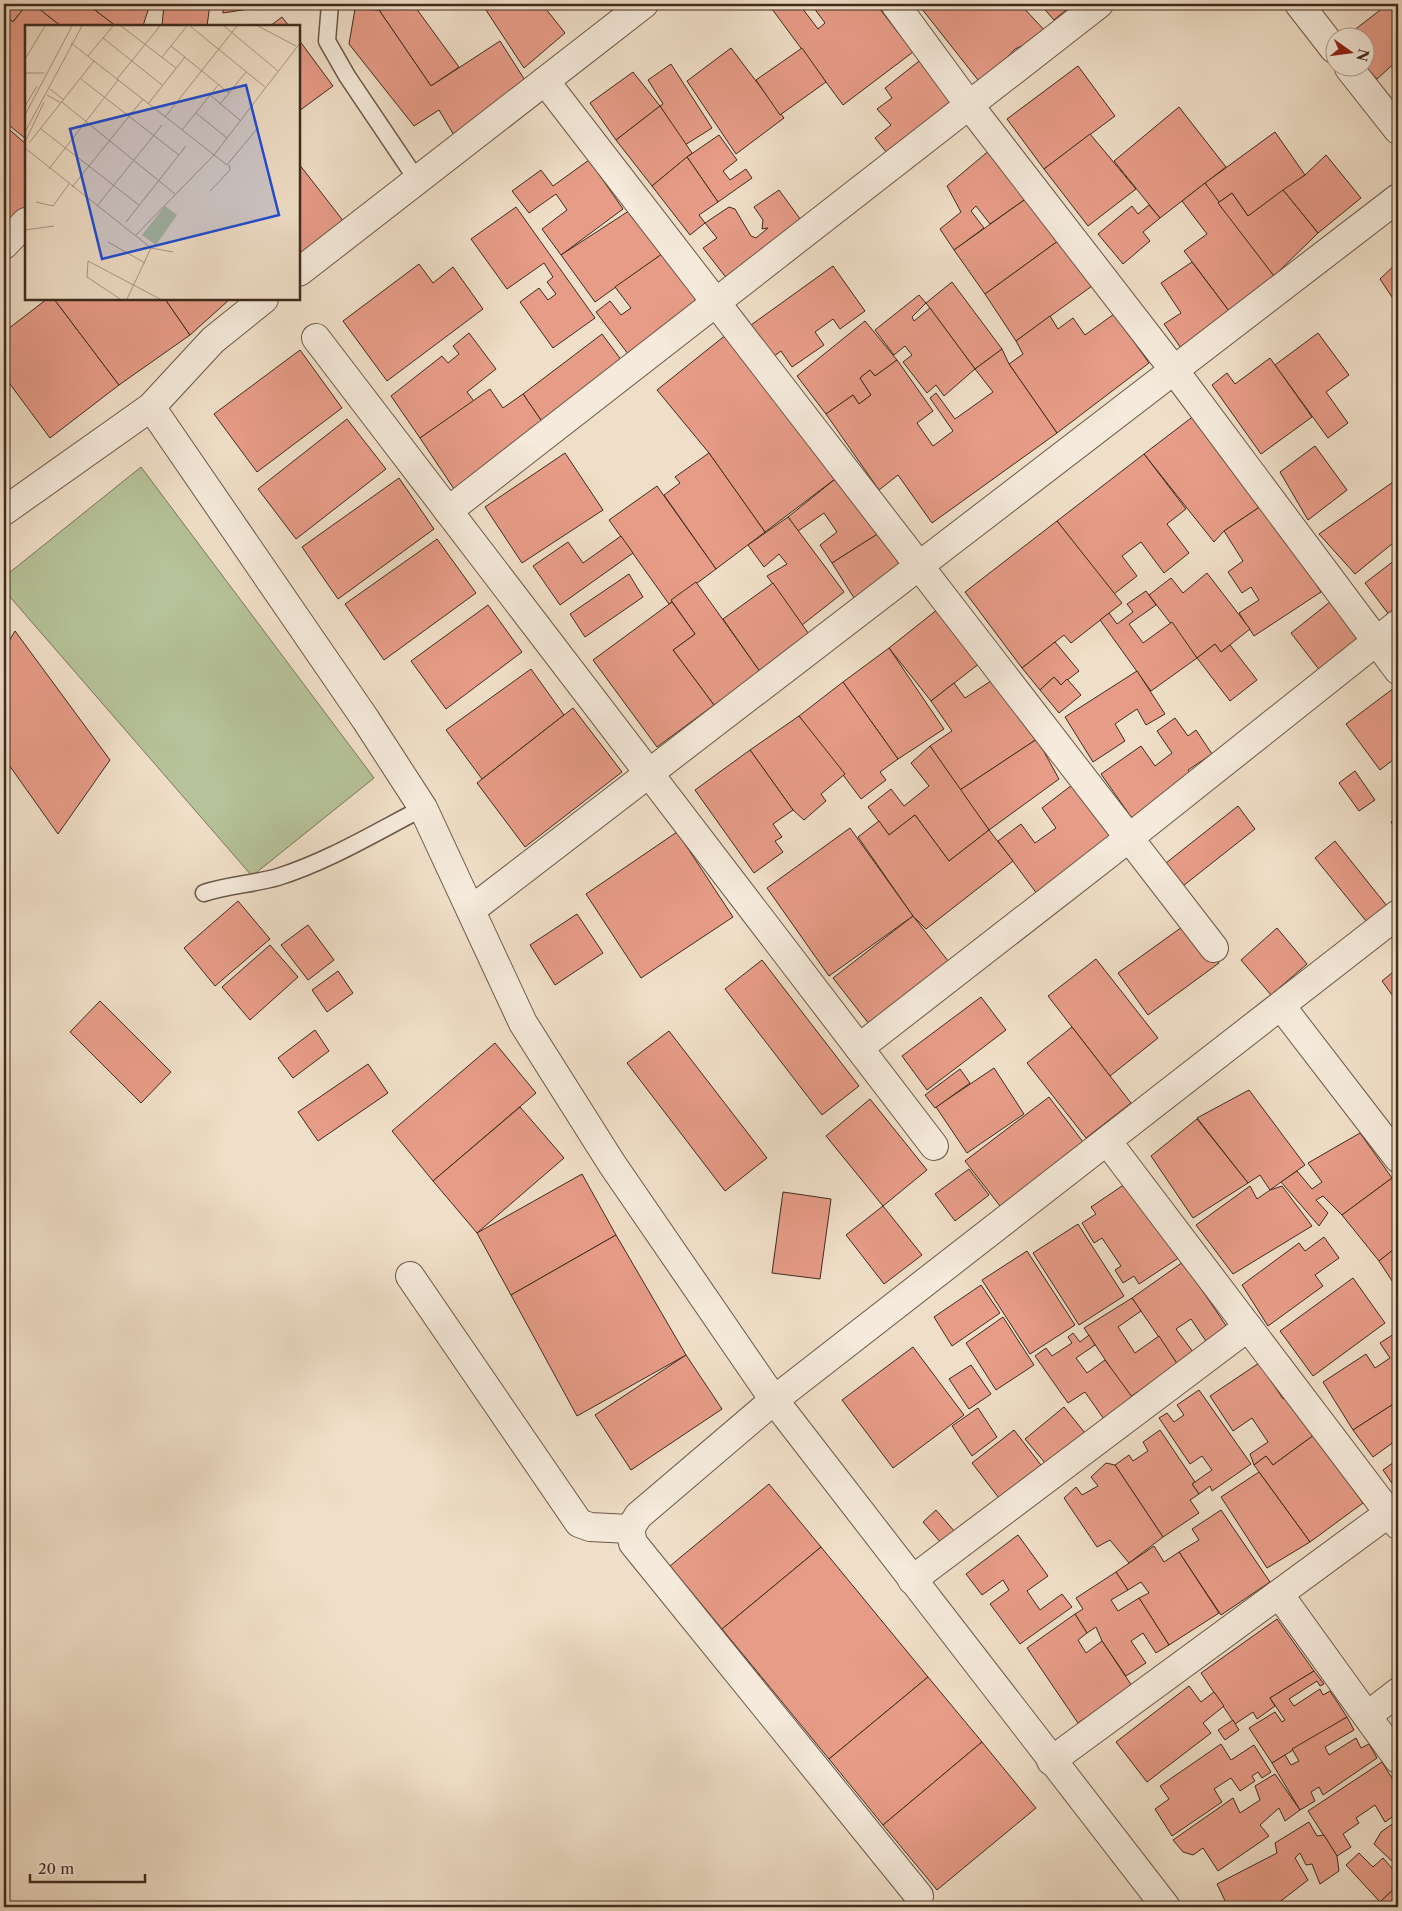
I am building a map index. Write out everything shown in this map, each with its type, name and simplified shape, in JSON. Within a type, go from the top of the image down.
[{"type":"street","points":[[300,271],[644,4]]},
{"type":"street","points":[[894,4],[969,105],[1174,370],[1398,670]]},
{"type":"street","points":[[448,511],[1099,4]]},
{"type":"street","points":[[1299,4],[1324,36]]},
{"type":"street","points":[[1357,78],[1398,130]]},
{"type":"street","points":[[545,81],[1214,948]]},
{"type":"street","points":[[471,910],[1398,198]]},
{"type":"street","points":[[4,245],[25,223]]},
{"type":"street","points":[[4,512],[151,407],[213,340],[263,300]]},
{"type":"street","points":[[316,338],[934,1146]]},
{"type":"street","points":[[151,407],[361,712],[424,808],[523,1023],[612,1164],[774,1400],[1051,1761],[1166,1907]]},
{"type":"street","points":[[859,1048],[1130,838],[1398,624]]},
{"type":"street","points":[[919,1896],[633,1543],[630,1529],[638,1516],[774,1400],[1398,914]]},
{"type":"street","points":[[1281,1006],[1398,1158]]},
{"type":"street","points":[[1051,1761],[1279,1594],[1394,1519],[1107,1141]]},
{"type":"street","points":[[410,1276],[579,1524],[590,1527],[630,1529]]},
{"type":"street","points":[[912,1580],[1248,1327]]},
{"type":"street","points":[[1279,1594],[1398,1759]]},
{"type":"street","points":[[1367,1716],[1398,1692]]},
{"type":"lane","points":[[330,4],[327,40],[347,76],[417,180]]},
{"type":"lane","points":[[204,893],[223,886],[277,877],[315,863],[424,808]]},
{"type":"green space","points":[[141,467],[374,778],[252,876],[4,590],[4,577]]},
{"type":"building","points":[[4,4],[27,4],[13,22],[4,15]]},
{"type":"building","points":[[27,4],[33,4],[60,25],[25,25],[25,138],[4,121],[4,15],[13,22]]},
{"type":"building","points":[[33,4],[87,4],[115,25],[60,25]]},
{"type":"building","points":[[87,4],[150,4],[143,25],[115,25]]},
{"type":"building","points":[[164,4],[210,4],[207,25],[162,25]]},
{"type":"building","points":[[223,4],[281,4],[223,13]]},
{"type":"building","points":[[413,4],[459,67],[431,86],[379,10]]},
{"type":"building","points":[[482,4],[542,4],[565,33],[524,68]]},
{"type":"building","points":[[779,4],[799,4],[818,29],[825,23],[811,4],[876,4],[913,52],[843,105],[772,9]]},
{"type":"building","points":[[918,4],[1020,4],[1048,34],[1015,49],[982,85]]},
{"type":"building","points":[[1040,4],[1073,4],[1054,20]]},
{"type":"building","points":[[1388,4],[1398,4],[1398,60],[1377,79],[1374,76],[1374,28],[1357,28]]},
{"type":"building","points":[[355,9],[379,10],[431,86],[500,41],[528,85],[455,137],[439,110],[414,126],[349,44]]},
{"type":"building","points":[[282,17],[288,25],[271,25]]},
{"type":"building","points":[[300,41],[333,86],[300,110]]},
{"type":"building","points":[[731,48],[784,118],[736,154],[687,81]]},
{"type":"building","points":[[802,48],[826,82],[780,115],[756,80]]},
{"type":"building","points":[[923,58],[960,104],[887,153],[875,138],[891,125],[877,109],[892,98],[885,88]]},
{"type":"building","points":[[671,64],[712,128],[685,145],[660,106],[663,104],[648,80]]},
{"type":"building","points":[[1078,66],[1115,116],[1044,169],[1007,119]]},
{"type":"building","points":[[633,72],[660,106],[616,140],[590,103]]},
{"type":"building","points":[[660,106],[692,153],[652,186],[616,140]]},
{"type":"building","points":[[1179,107],[1226,167],[1160,218],[1114,161]]},
{"type":"building","points":[[4,125],[25,143],[25,213],[4,229]]},
{"type":"building","points":[[1275,132],[1305,175],[1248,216],[1232,193],[1218,203],[1205,183]]},
{"type":"building","points":[[1090,134],[1136,189],[1088,226],[1044,169]]},
{"type":"building","points":[[719,135],[737,160],[723,171],[730,180],[746,169],[752,178],[718,202],[687,157]]},
{"type":"building","points":[[991,149],[1027,198],[990,224],[976,206],[971,211],[984,228],[954,250],[940,229],[961,212],[947,186]]},
{"type":"building","points":[[1326,155],[1361,198],[1318,233],[1283,190],[1305,175]]},
{"type":"building","points":[[687,157],[718,202],[699,215],[705,223],[690,235],[652,186]]},
{"type":"building","points":[[589,160],[623,209],[561,255],[542,229],[567,210],[556,194],[529,213],[512,191],[541,170],[553,186]]},
{"type":"building","points":[[300,165],[348,227],[300,264]]},
{"type":"building","points":[[1205,183],[1274,276],[1229,311],[1184,251],[1207,234],[1182,201]]},
{"type":"building","points":[[779,190],[806,227],[728,280],[703,248],[717,238],[705,223],[729,207],[735,209],[751,236],[756,238],[768,228],[762,229],[763,220],[754,207]]},
{"type":"building","points":[[1283,190],[1318,233],[1274,276],[1218,203],[1232,193],[1248,216]]},
{"type":"building","points":[[1027,198],[1058,241],[985,294],[954,250]]},
{"type":"building","points":[[638,205],[669,249],[595,302],[561,255]]},
{"type":"building","points":[[1149,205],[1160,218],[1143,232],[1150,241],[1123,264],[1098,234],[1132,206],[1138,214]]},
{"type":"building","points":[[516,207],[595,318],[553,348],[520,302],[539,288],[548,300],[556,294],[547,282],[553,277],[544,263],[507,289],[471,239]]},
{"type":"building","points":[[1058,241],[1092,286],[1016,341],[985,294]]},
{"type":"building","points":[[669,249],[709,299],[632,359],[596,312],[610,301],[621,315],[631,308],[615,287]]},
{"type":"building","points":[[1192,262],[1229,311],[1183,351],[1164,324],[1181,313],[1161,283]]},
{"type":"building","points":[[1398,262],[1398,306],[1380,279]]},
{"type":"building","points":[[419,264],[433,283],[453,267],[483,309],[387,381],[343,321]]},
{"type":"building","points":[[833,266],[865,311],[840,329],[833,319],[815,332],[824,345],[792,367],[781,351],[773,357],[751,325]]},
{"type":"building","points":[[952,282],[1002,349],[975,369],[926,303]]},
{"type":"building","points":[[919,295],[926,303],[912,317],[914,321],[930,308],[975,369],[944,396],[936,385],[927,393],[903,362],[912,355],[905,346],[894,355],[875,330]]},
{"type":"building","points":[[46,300],[55,300],[119,385],[50,438],[4,376],[4,332]]},
{"type":"building","points":[[55,300],[166,300],[190,335],[119,385]]},
{"type":"building","points":[[166,300],[229,300],[190,335]]},
{"type":"building","points":[[1114,314],[1149,363],[1057,433],[1009,364],[1023,354],[1016,341],[1050,316],[1058,329],[1073,318],[1085,335]]},
{"type":"building","points":[[865,321],[897,360],[875,376],[870,370],[860,378],[871,395],[859,404],[853,395],[826,414],[797,376]]},
{"type":"building","points":[[469,333],[496,369],[467,392],[474,401],[420,438],[391,396],[442,356],[448,363],[459,354],[453,346]]},
{"type":"building","points":[[1318,333],[1349,375],[1326,392],[1348,423],[1328,438],[1275,365]]},
{"type":"building","points":[[602,334],[625,365],[545,426],[523,394]]},
{"type":"building","points":[[727,334],[839,476],[765,532],[709,453],[657,390]]},
{"type":"building","points":[[1002,349],[1009,364],[1057,433],[932,523],[898,475],[879,490],[826,414],[853,395],[859,404],[871,395],[860,378],[870,370],[875,376],[897,360],[933,411],[917,423],[933,446],[953,431],[930,398],[936,393],[955,419],[993,392],[975,369]]},
{"type":"building","points":[[300,350],[342,408],[257,472],[214,414]]},
{"type":"building","points":[[1270,358],[1312,417],[1261,454],[1212,385],[1227,373],[1235,384]]},
{"type":"building","points":[[490,389],[503,408],[523,394],[545,426],[454,489],[420,438]]},
{"type":"building","points":[[1195,415],[1264,504],[1224,531],[1214,542],[1144,454]]},
{"type":"building","points":[[347,419],[386,469],[296,539],[258,489]]},
{"type":"building","points":[[1315,446],[1347,490],[1308,520],[1280,472]]},
{"type":"building","points":[[565,453],[603,510],[522,563],[485,507]]},
{"type":"building","points":[[709,453],[765,532],[716,569],[664,495],[680,483],[675,477]]},
{"type":"building","points":[[1144,454],[1186,509],[1167,524],[1189,553],[1164,573],[1141,542],[1122,556],[1137,576],[1114,594],[1057,521]]},
{"type":"building","points":[[839,476],[879,533],[832,563],[820,545],[837,532],[824,513],[798,531],[788,517]]},
{"type":"building","points":[[399,478],[434,529],[338,599],[302,547]]},
{"type":"building","points":[[1393,482],[1398,488],[1398,539],[1355,574],[1319,534]]},
{"type":"building","points":[[657,486],[716,569],[669,604],[609,520]]},
{"type":"building","points":[[1264,504],[1321,592],[1254,636],[1239,613],[1259,600],[1251,587],[1242,593],[1228,572],[1243,561],[1224,531]]},
{"type":"building","points":[[788,517],[844,592],[802,625],[767,576],[787,564],[779,554],[764,567],[748,545]]},
{"type":"building","points":[[1057,521],[1122,603],[1071,643],[1064,635],[1022,668],[965,592]]},
{"type":"building","points":[[879,533],[903,570],[856,601],[832,563]]},
{"type":"building","points":[[621,536],[633,553],[560,605],[533,566],[568,542],[583,563]]},
{"type":"building","points":[[437,539],[476,593],[384,660],[345,604]]},
{"type":"building","points":[[1395,560],[1398,564],[1398,616],[1393,620],[1365,583]]},
{"type":"building","points":[[1207,573],[1250,629],[1221,652],[1215,644],[1197,658],[1149,595],[1171,578],[1183,593]]},
{"type":"building","points":[[629,574],[643,597],[585,637],[570,614]]},
{"type":"building","points":[[696,582],[761,673],[714,705],[673,650],[695,634],[671,600]]},
{"type":"building","points":[[773,583],[811,637],[761,673],[723,619]]},
{"type":"building","points":[[1146,591],[1156,605],[1129,624],[1143,643],[1172,622],[1197,658],[1151,691],[1100,620],[1109,613],[1117,624],[1133,612],[1127,604]]},
{"type":"building","points":[[1335,598],[1369,641],[1324,676],[1291,633]]},
{"type":"building","points":[[672,602],[695,634],[673,650],[714,705],[657,747],[593,660]]},
{"type":"building","points":[[488,605],[522,652],[446,709],[411,661]]},
{"type":"building","points":[[938,609],[980,663],[931,701],[889,648]]},
{"type":"building","points":[[15,631],[110,760],[58,834],[4,758],[4,650]]},
{"type":"building","points":[[1055,642],[1079,671],[1061,685],[1054,677],[1040,690],[1022,668]]},
{"type":"building","points":[[1215,644],[1221,652],[1230,645],[1257,680],[1230,701],[1197,658]]},
{"type":"building","points":[[889,648],[944,729],[898,759],[843,682]]},
{"type":"building","points":[[531,669],[564,715],[482,779],[446,730]]},
{"type":"building","points":[[1137,671],[1165,714],[1146,725],[1137,709],[1125,717],[1115,724],[1125,741],[1093,762],[1065,717]]},
{"type":"building","points":[[997,677],[1037,739],[960,790],[930,746],[952,731],[931,701],[954,683],[965,698]]},
{"type":"building","points":[[1054,677],[1061,685],[1067,679],[1081,695],[1059,713],[1040,690]]},
{"type":"building","points":[[843,682],[898,759],[880,772],[886,780],[861,799],[799,716]]},
{"type":"building","points":[[1398,685],[1398,756],[1380,770],[1346,724]]},
{"type":"building","points":[[573,708],[622,772],[525,847],[477,783]]},
{"type":"building","points":[[799,716],[845,774],[821,794],[826,801],[804,820],[793,810],[750,750]]},
{"type":"building","points":[[1175,718],[1188,736],[1196,730],[1212,754],[1188,770],[1197,783],[1136,824],[1101,774],[1141,746],[1155,766],[1172,753],[1157,731]]},
{"type":"building","points":[[1037,739],[1059,779],[989,830],[960,790]]},
{"type":"building","points":[[930,746],[989,830],[949,861],[915,815],[889,835],[868,807],[891,789],[904,806],[929,786],[911,763]]},
{"type":"building","points":[[750,750],[793,810],[773,824],[782,837],[775,841],[783,852],[754,873],[695,790]]},
{"type":"building","points":[[1355,771],[1375,800],[1359,811],[1339,783]]},
{"type":"building","points":[[1072,785],[1117,846],[1043,902],[998,841],[1021,824],[1035,843],[1056,828],[1042,808]]},
{"type":"building","points":[[1238,806],[1255,829],[1183,886],[1166,863]]},
{"type":"building","points":[[915,815],[949,861],[989,830],[1013,861],[926,929],[913,916],[858,837],[879,821],[889,835]]},
{"type":"building","points":[[1398,817],[1398,832],[1391,822]]},
{"type":"building","points":[[850,828],[913,916],[829,976],[767,888]]},
{"type":"building","points":[[677,832],[733,917],[641,978],[586,894]]},
{"type":"building","points":[[1335,841],[1391,911],[1371,927],[1315,858]]},
{"type":"building","points":[[238,901],[270,939],[215,986],[184,948]]},
{"type":"building","points":[[577,914],[603,953],[555,985],[530,945]]},
{"type":"building","points":[[913,916],[952,966],[873,1029],[833,978]]},
{"type":"building","points":[[1189,922],[1219,963],[1148,1015],[1118,973]]},
{"type":"building","points":[[308,925],[334,960],[308,980],[281,945]]},
{"type":"building","points":[[1277,928],[1307,964],[1271,995],[1241,960]]},
{"type":"building","points":[[270,945],[298,977],[250,1020],[222,987]]},
{"type":"building","points":[[1096,959],[1158,1038],[1110,1076],[1048,996]]},
{"type":"building","points":[[762,960],[859,1086],[822,1115],[725,989]]},
{"type":"building","points":[[1398,968],[1398,1003],[1382,981]]},
{"type":"building","points":[[338,971],[353,993],[327,1012],[312,990]]},
{"type":"building","points":[[981,997],[1006,1030],[927,1090],[902,1056]]},
{"type":"building","points":[[100,1001],[171,1072],[141,1103],[70,1032]]},
{"type":"building","points":[[1072,1027],[1131,1103],[1086,1138],[1027,1063]]},
{"type":"building","points":[[315,1030],[329,1051],[293,1078],[278,1058]]},
{"type":"building","points":[[669,1031],[767,1158],[725,1191],[627,1063]]},
{"type":"building","points":[[495,1043],[536,1093],[433,1181],[392,1131]]},
{"type":"building","points":[[368,1064],[388,1093],[318,1141],[298,1112]]},
{"type":"building","points":[[994,1068],[1024,1114],[967,1153],[936,1107]]},
{"type":"building","points":[[960,1069],[970,1083],[935,1108],[925,1095]]},
{"type":"building","points":[[1249,1090],[1305,1165],[1270,1190],[1260,1175],[1248,1183],[1197,1118]]},
{"type":"building","points":[[1049,1097],[1083,1142],[1000,1206],[965,1161]]},
{"type":"building","points":[[870,1099],[927,1170],[883,1206],[826,1136]]},
{"type":"building","points":[[520,1107],[564,1158],[477,1233],[433,1181]]},
{"type":"building","points":[[1197,1119],[1248,1183],[1193,1218],[1151,1156]]},
{"type":"building","points":[[1360,1133],[1392,1178],[1342,1215],[1323,1196],[1316,1200],[1328,1213],[1319,1226],[1281,1182],[1297,1171],[1312,1189],[1322,1182],[1308,1163]]},
{"type":"building","points":[[969,1169],[989,1195],[955,1221],[935,1194]]},
{"type":"building","points":[[582,1174],[616,1235],[511,1295],[477,1233]]},
{"type":"building","points":[[1392,1178],[1398,1186],[1398,1246],[1379,1261],[1342,1215]]},
{"type":"building","points":[[1131,1180],[1180,1257],[1139,1284],[1134,1276],[1123,1283],[1115,1270],[1121,1266],[1102,1238],[1094,1243],[1082,1223],[1096,1214],[1091,1207]]},
{"type":"building","points":[[1250,1186],[1257,1199],[1270,1190],[1282,1186],[1312,1226],[1233,1274],[1196,1225]]},
{"type":"building","points":[[783,1192],[831,1199],[820,1279],[772,1273]]},
{"type":"building","points":[[883,1206],[922,1255],[884,1284],[846,1235]]},
{"type":"building","points":[[1078,1224],[1124,1296],[1079,1325],[1033,1253]]},
{"type":"building","points":[[616,1235],[686,1355],[577,1416],[511,1295]]},
{"type":"building","points":[[1324,1237],[1339,1258],[1315,1275],[1323,1286],[1268,1326],[1242,1285],[1299,1243],[1305,1251]]},
{"type":"building","points":[[1398,1246],[1398,1290],[1379,1261]]},
{"type":"building","points":[[1027,1251],[1075,1325],[1030,1354],[982,1280]]},
{"type":"building","points":[[1183,1262],[1233,1336],[1212,1350],[1191,1319],[1176,1329],[1199,1360],[1178,1365],[1132,1298]]},
{"type":"building","points":[[1353,1278],[1385,1323],[1313,1376],[1280,1331]]},
{"type":"building","points":[[981,1285],[1000,1313],[952,1346],[934,1317]]},
{"type":"building","points":[[1132,1298],[1141,1311],[1118,1327],[1135,1353],[1159,1336],[1178,1365],[1130,1397],[1084,1328]]},
{"type":"building","points":[[1003,1317],[1034,1365],[996,1390],[966,1343]]},
{"type":"building","points":[[1397,1332],[1398,1401],[1353,1430],[1323,1382],[1366,1354],[1375,1368],[1390,1358],[1380,1343]]},
{"type":"building","points":[[1073,1333],[1080,1342],[1089,1335],[1095,1345],[1076,1358],[1087,1373],[1105,1360],[1135,1401],[1106,1422],[1085,1392],[1068,1403],[1035,1356],[1046,1348],[1052,1356],[1072,1343],[1068,1337]]},
{"type":"building","points":[[913,1347],[964,1415],[893,1468],[842,1400]]},
{"type":"building","points":[[686,1355],[722,1409],[631,1470],[595,1415]]},
{"type":"building","points":[[1259,1363],[1283,1399],[1286,1397],[1314,1435],[1273,1465],[1266,1456],[1254,1465],[1250,1454],[1268,1442],[1252,1418],[1233,1431],[1210,1396]]},
{"type":"building","points":[[971,1365],[991,1394],[969,1409],[949,1379]]},
{"type":"building","points":[[1199,1390],[1251,1464],[1212,1491],[1210,1486],[1199,1494],[1192,1484],[1212,1470],[1202,1456],[1190,1464],[1159,1418],[1167,1413],[1174,1422],[1184,1415],[1177,1405]]},
{"type":"building","points":[[1398,1401],[1398,1439],[1373,1457],[1353,1430]]},
{"type":"building","points":[[1064,1407],[1085,1433],[1046,1464],[1025,1439]]},
{"type":"building","points":[[978,1408],[997,1437],[972,1456],[952,1426]]},
{"type":"building","points":[[1014,1430],[1044,1469],[1002,1502],[972,1463]]},
{"type":"building","points":[[1160,1430],[1195,1482],[1192,1484],[1199,1494],[1190,1500],[1199,1513],[1163,1537],[1115,1465],[1129,1455],[1133,1461],[1148,1451],[1143,1442]]},
{"type":"building","points":[[1314,1435],[1363,1503],[1310,1542],[1254,1465],[1266,1456],[1273,1465]]},
{"type":"building","points":[[1398,1459],[1398,1492],[1383,1470]]},
{"type":"building","points":[[1106,1463],[1115,1465],[1163,1537],[1129,1563],[1110,1540],[1097,1547],[1064,1498],[1076,1487],[1082,1495],[1098,1486],[1091,1477]]},
{"type":"building","points":[[1259,1472],[1310,1542],[1267,1568],[1221,1497]]},
{"type":"building","points":[[769,1484],[821,1547],[722,1629],[670,1566]]},
{"type":"building","points":[[936,1510],[955,1532],[942,1544],[923,1522]]},
{"type":"building","points":[[1221,1510],[1270,1582],[1221,1615],[1179,1552],[1199,1540],[1192,1529]]},
{"type":"building","points":[[1018,1535],[1048,1576],[1027,1591],[1040,1610],[1062,1594],[1072,1607],[1020,1644],[990,1604],[1009,1590],[1003,1580],[982,1595],[966,1574]]},
{"type":"building","points":[[1154,1546],[1164,1562],[1179,1552],[1219,1613],[1169,1645],[1139,1598],[1149,1593],[1141,1582],[1128,1590],[1116,1572]]},
{"type":"building","points":[[821,1547],[928,1677],[829,1759],[722,1629]]},
{"type":"building","points":[[1116,1572],[1128,1590],[1111,1600],[1118,1611],[1139,1598],[1169,1645],[1156,1653],[1143,1633],[1131,1641],[1146,1663],[1126,1676],[1102,1641],[1096,1627],[1087,1633],[1075,1614],[1083,1609],[1076,1598]]},
{"type":"building","points":[[1075,1614],[1087,1633],[1078,1640],[1086,1653],[1102,1641],[1132,1686],[1078,1723],[1027,1648]]},
{"type":"building","points":[[1277,1619],[1314,1671],[1270,1698],[1275,1706],[1257,1719],[1253,1712],[1235,1724],[1201,1673]]},
{"type":"building","points":[[1314,1671],[1324,1684],[1320,1686],[1317,1681],[1289,1699],[1294,1706],[1320,1689],[1323,1695],[1330,1691],[1347,1717],[1272,1763],[1249,1728],[1275,1712],[1282,1722],[1285,1720],[1270,1698]]},
{"type":"building","points":[[928,1677],[982,1742],[883,1825],[829,1759]]},
{"type":"building","points":[[1189,1686],[1201,1702],[1214,1692],[1224,1706],[1203,1723],[1211,1733],[1147,1782],[1116,1742]]},
{"type":"building","points":[[1347,1717],[1354,1730],[1325,1747],[1329,1755],[1356,1738],[1361,1748],[1369,1744],[1377,1758],[1323,1795],[1319,1787],[1311,1792],[1315,1801],[1300,1810],[1272,1763],[1285,1755],[1291,1765],[1299,1761],[1292,1749]]},
{"type":"building","points":[[1233,1720],[1239,1730],[1225,1740],[1218,1730]]},
{"type":"building","points":[[982,1742],[1036,1808],[937,1890],[883,1825]]},
{"type":"building","points":[[1221,1744],[1231,1760],[1254,1745],[1271,1772],[1262,1778],[1258,1772],[1252,1776],[1255,1781],[1240,1791],[1231,1778],[1214,1789],[1222,1802],[1172,1836],[1155,1809],[1169,1799],[1160,1786]]},
{"type":"building","points":[[1382,1762],[1398,1788],[1398,1813],[1385,1822],[1375,1805],[1356,1818],[1359,1823],[1343,1834],[1351,1847],[1337,1856],[1308,1811]]},
{"type":"building","points":[[1275,1774],[1300,1810],[1285,1821],[1279,1808],[1260,1825],[1269,1836],[1218,1871],[1203,1848],[1193,1855],[1183,1852],[1173,1840],[1233,1798],[1240,1813],[1260,1800],[1255,1786]]},
{"type":"building","points":[[1398,1820],[1398,1867],[1374,1844],[1381,1832]]},
{"type":"building","points":[[1309,1822],[1317,1836],[1324,1835],[1337,1856],[1339,1871],[1320,1884],[1312,1864],[1306,1865],[1300,1853],[1295,1858],[1308,1880],[1273,1907],[1228,1907],[1217,1884],[1277,1853],[1275,1843]]},
{"type":"building","points":[[1359,1853],[1373,1867],[1383,1858],[1398,1875],[1398,1885],[1380,1902],[1346,1865]]},
{"type":"building","points":[[1398,1885],[1398,1907],[1384,1907],[1380,1902]]}]
